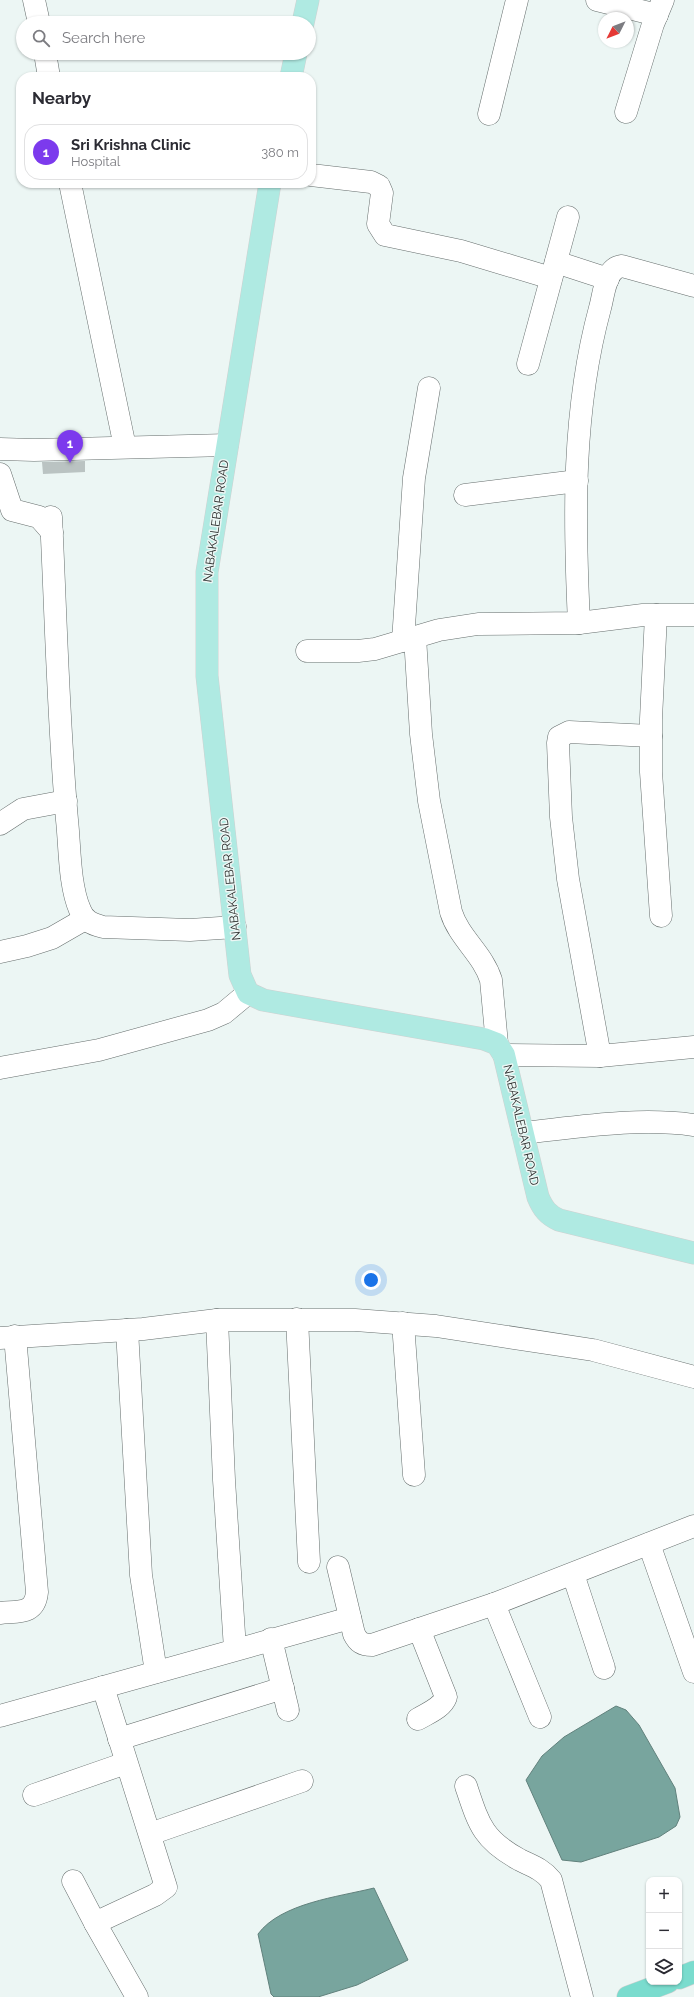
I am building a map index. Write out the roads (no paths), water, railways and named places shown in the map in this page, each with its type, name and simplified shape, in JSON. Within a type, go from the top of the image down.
[{"type":"highway","points":[[682,1977],[694,1972]]},
{"type":"highway","points":[[628,1997],[660,1985]]},
{"type":"main road","points":[[305,16],[308,0]]},
{"type":"main road","points":[[292,72],[295,60]]},
{"type":"main road","name":"NABAKALEBAR ROAD","points":[[248,993],[240,975],[207,676],[207,572],[269,188]]},
{"type":"main road","points":[[248,993],[263,1000],[484,1039],[500,1049]]},
{"type":"main road","name":"NABAKALEBAR ROAD","points":[[500,1049],[523,1133],[538,1197],[544,1210],[559,1220],[694,1253]]},
{"type":"street","points":[[34,0],[37,16]]},
{"type":"street","points":[[489,114],[517,0]]},
{"type":"street","points":[[597,0],[660,8],[626,112]]},
{"type":"street","points":[[46,60],[48,72]]},
{"type":"street","points":[[316,176],[371,182],[379,186],[382,193],[378,224],[385,234],[554,270],[608,279]]},
{"type":"street","points":[[71,188],[125,447]]},
{"type":"street","points":[[528,364],[568,217]]},
{"type":"street","points":[[579,623],[576,561],[578,433],[584,378],[594,329],[611,270],[622,266],[694,286]]},
{"type":"street","points":[[429,388],[414,478],[407,553],[409,639],[429,801],[448,899],[454,922],[484,962],[488,971],[491,980],[500,1049],[600,1056],[694,1047]]},
{"type":"street","points":[[0,449],[34,450],[227,445]]},
{"type":"street","points":[[0,474],[12,510],[39,517],[51,524],[66,801],[74,886],[80,910],[85,919],[93,924],[103,927],[190,930],[235,927]]},
{"type":"street","points":[[465,495],[577,481]]},
{"type":"street","points":[[307,651],[358,651],[381,648],[439,630],[478,624],[579,623],[656,615],[694,615]]},
{"type":"street","points":[[656,615],[651,772],[661,916]]},
{"type":"street","points":[[600,1056],[568,879],[561,817],[558,743],[559,737],[569,732],[651,736]]},
{"type":"street","points":[[0,824],[24,809],[66,801]]},
{"type":"street","points":[[0,952],[27,946],[52,938],[85,919]]},
{"type":"street","points":[[0,1068],[99,1050],[208,1020],[224,1013],[248,993]]},
{"type":"street","points":[[523,1133],[610,1123],[655,1122],[694,1125]]},
{"type":"street","points":[[297,1319],[309,1562]]},
{"type":"street","points":[[0,1613],[23,1611],[32,1608],[36,1601],[37,1592],[8,1337],[127,1330],[217,1320],[297,1319],[403,1324],[436,1326],[593,1350],[694,1377]]},
{"type":"street","points":[[217,1320],[235,1649]]},
{"type":"street","points":[[403,1324],[414,1475]]},
{"type":"street","points":[[127,1330],[141,1575],[156,1672]]},
{"type":"street","points":[[338,1568],[357,1641],[364,1645],[372,1645],[494,1604],[694,1526]]},
{"type":"street","points":[[649,1544],[694,1672]]},
{"type":"street","points":[[572,1574],[604,1668]]},
{"type":"street","points":[[494,1604],[540,1717]]},
{"type":"street","points":[[0,1716],[350,1618]]},
{"type":"street","points":[[418,1719],[438,1707],[444,1702],[446,1697],[419,1629]]},
{"type":"street","points":[[271,1639],[288,1710]]},
{"type":"street","points":[[95,1923],[155,1895],[166,1887],[103,1687]]},
{"type":"street","points":[[119,1739],[283,1688]]},
{"type":"street","points":[[34,1795],[126,1763]]},
{"type":"street","points":[[150,1834],[302,1781]]},
{"type":"street","points":[[466,1786],[476,1816],[485,1834],[501,1850],[544,1872],[550,1880],[582,1997]]},
{"type":"street","points":[[73,1881],[137,1997]]},
{"type":"place","name":"Sri Krishna Clinic","points":[[70,463]]}]
